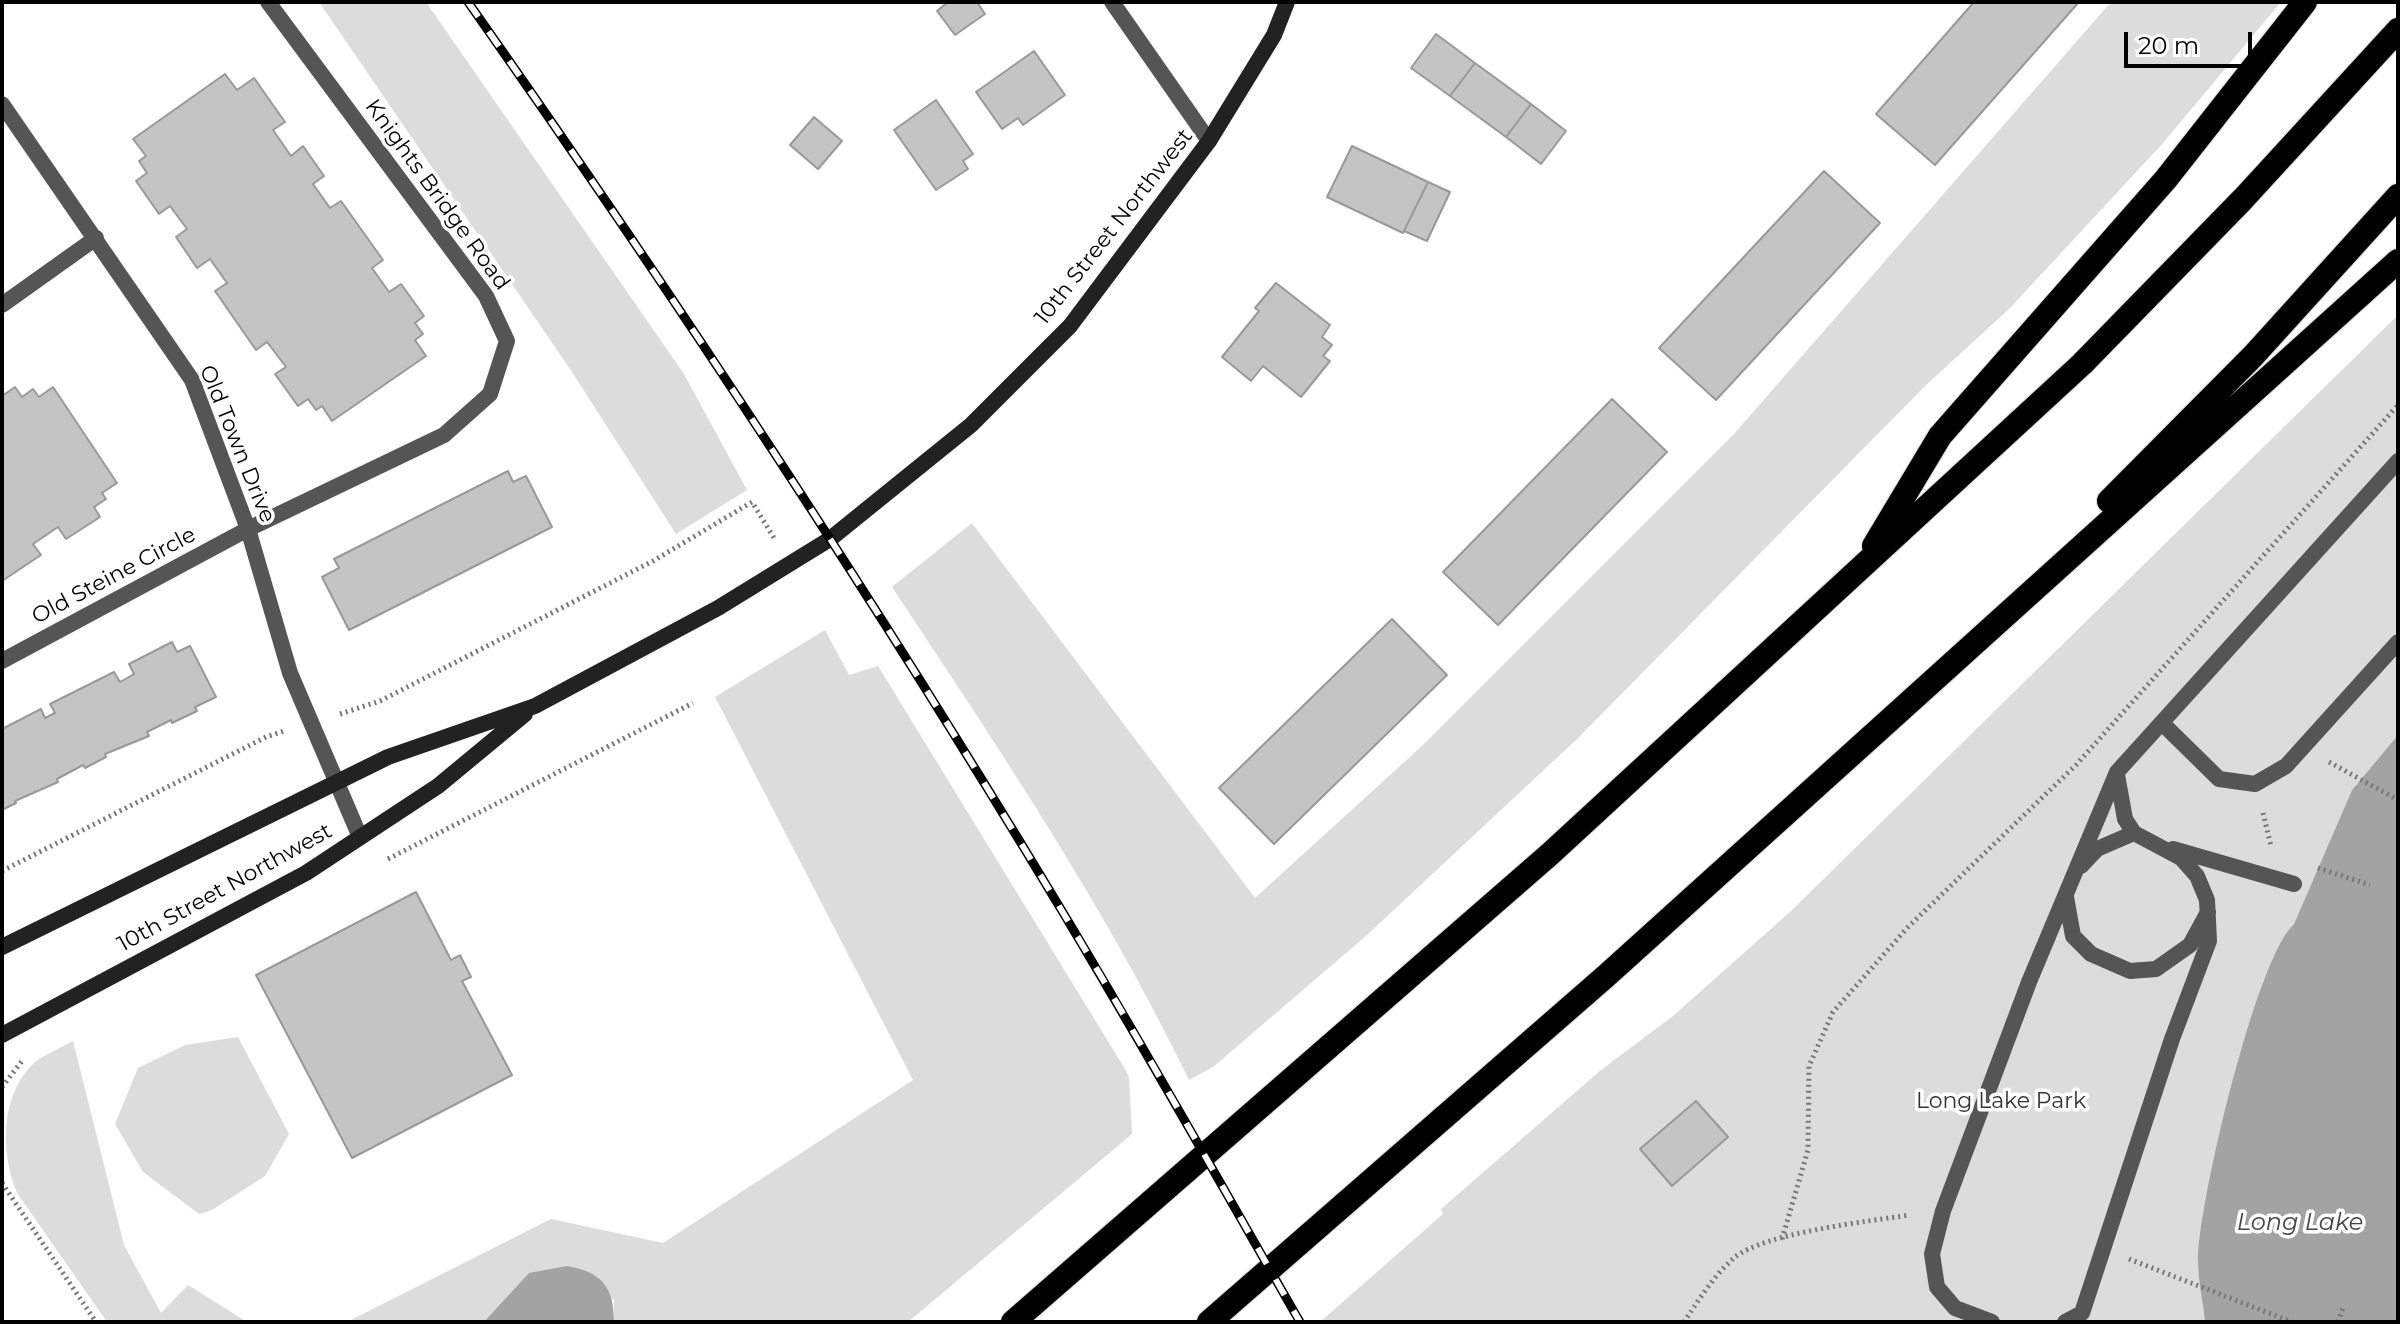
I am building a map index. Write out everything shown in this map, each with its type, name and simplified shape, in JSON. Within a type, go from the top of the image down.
[{"type":"highway","points":[[1861,568],[1940,436],[2166,179],[2305,2]]},
{"type":"highway","points":[[1013,1322],[1550,854],[2082,364],[2243,199],[2398,30]]},
{"type":"highway","points":[[1871,735],[2253,356],[2398,196]]},
{"type":"highway","points":[[1209,1322],[1617,967],[2398,261]]},
{"type":"street","name":"Knights Bridge Road","points":[[248,529],[444,435],[490,394],[507,341],[486,296],[268,2]]},
{"type":"street","points":[[1112,2],[1209,141]]},
{"type":"street","name":"10th Street Northwest","points":[[2,947],[388,757],[535,706],[718,608],[830,539],[971,425],[1070,326],[1209,141],[1274,35],[1287,2]]},
{"type":"street","name":"Old Town Drive","points":[[2,104],[192,380],[248,529],[290,673],[360,837]]},
{"type":"street","points":[[2,305],[96,238]]},
{"type":"street","points":[[1992,1322],[1955,1308],[1937,1287],[1932,1254],[1943,1211],[2117,772],[2396,468]]},
{"type":"street","name":"Old Steine Circle","points":[[2,661],[248,529]]},
{"type":"street","points":[[2162,723],[2219,779],[2256,783],[2286,766],[2398,642]]},
{"type":"street","name":"10th Street Northwest","points":[[2,1035],[306,873],[438,786],[535,706]]},
{"type":"street","points":[[2065,1322],[2082,1313],[2172,1039],[2209,941],[2208,910],[2197,876],[2181,858],[2134,833],[2125,819],[2117,772]]},
{"type":"street","points":[[2134,833],[2097,849],[2078,869],[2066,895],[2073,936],[2091,954],[2130,971],[2156,969],[2190,945],[2208,910]]},
{"type":"street","points":[[2159,845],[2294,884]]},
{"type":"path","points":[[1782,1239],[1808,1150],[1809,1066],[1833,1012],[1908,927],[2076,765],[2398,405]]},
{"type":"path","points":[[2,871],[266,737],[380,701],[653,561],[752,502],[760,516]]},
{"type":"path","points":[[2354,776],[2398,800]]},
{"type":"path","points":[[2256,783],[2272,851]]},
{"type":"path","points":[[2310,866],[2370,885]]},
{"type":"path","points":[[2,1183],[96,1322]]},
{"type":"path","points":[[1684,1322],[1714,1280],[1737,1255],[1828,1227],[1943,1211]]},
{"type":"path","points":[[2147,1266],[2292,1322]]},
{"type":"path","points":[[2338,1322],[2344,1305]]},
{"type":"green space","points":[[319,2],[426,2],[684,374],[747,490],[676,534],[570,369]]},
{"type":"green space","points":[[2111,2],[2281,2],[2163,143],[2009,309],[1925,386],[1577,739],[1367,935],[1213,1067],[1189,1080],[1122,952],[1049,828],[892,587],[972,523],[1255,898],[1423,745],[1734,434]]},
{"type":"green space","name":"Long Lake Park","points":[[2398,315],[2398,735],[2352,790],[2294,924],[2279,945],[2247,1030],[2218,1138],[2201,1232],[2198,1269],[2205,1322],[1320,1322],[1443,1214],[1441,1209],[1601,1070],[1673,1016],[1791,911]]},
{"type":"green space","points":[[825,630],[849,675],[878,666],[1125,1069],[1129,1077],[1132,1134],[908,1322],[614,1322],[614,1299],[484,1322],[347,1322],[551,1219],[663,1243],[913,1080],[715,697]]},
{"type":"green space","points":[[238,1037],[289,1134],[265,1176],[212,1210],[199,1214],[143,1172],[115,1124],[138,1068],[185,1045]]},
{"type":"green space","points":[[73,1041],[124,1245],[161,1313],[188,1285],[247,1322],[107,1322],[17,1193],[11,1177],[6,1142],[6,1124],[15,1090],[35,1062]]},
{"type":"water","name":"Long Lake","points":[[2398,735],[2398,1322],[2205,1322],[2198,1269],[2201,1232],[2218,1138],[2247,1030],[2279,946],[2294,924],[2352,790]]},
{"type":"water","points":[[567,1266],[589,1272],[604,1283],[612,1299],[614,1322],[484,1322],[529,1273]]},
{"type":"building","points":[[948,2],[977,2],[985,14],[955,35],[937,11]]},
{"type":"building","points":[[1974,2],[2079,2],[1935,165],[1876,114]]},
{"type":"building","points":[[1436,34],[1475,63],[1450,96],[1411,68]]},
{"type":"building","points":[[1034,51],[1065,95],[1023,125],[1018,118],[1002,129],[976,92]]},
{"type":"building","points":[[1475,63],[1531,104],[1506,137],[1450,96]]},
{"type":"building","points":[[225,74],[237,90],[254,78],[285,122],[273,130],[291,156],[303,146],[324,176],[313,184],[330,208],[341,201],[383,260],[372,268],[389,292],[401,284],[424,316],[415,323],[423,334],[415,340],[426,356],[332,421],[322,406],[316,410],[308,399],[298,406],[275,374],[286,367],[267,342],[256,350],[215,291],[227,283],[210,259],[197,268],[176,237],[187,229],[170,206],[159,214],[136,181],[147,173],[139,161],[146,156],[133,139]]},
{"type":"building","points":[[936,100],[973,154],[963,161],[968,169],[936,190],[894,130]]},
{"type":"building","points":[[1531,104],[1566,131],[1541,164],[1506,137]]},
{"type":"building","points":[[814,117],[842,141],[818,169],[790,145]]},
{"type":"building","points":[[1352,146],[1428,182],[1403,233],[1327,197]]},
{"type":"building","points":[[1824,171],[1880,223],[1716,400],[1659,348]]},
{"type":"building","points":[[1428,182],[1450,192],[1427,241],[1404,231]]},
{"type":"building","points":[[1276,283],[1330,325],[1322,337],[1332,345],[1323,356],[1330,361],[1301,397],[1263,366],[1251,381],[1222,357],[1259,311],[1255,308]]},
{"type":"building","points":[[15,387],[22,397],[33,389],[39,397],[53,387],[117,483],[102,493],[106,499],[94,507],[100,517],[66,539],[58,527],[33,544],[41,555],[2,581],[2,396]]},
{"type":"building","points":[[1612,399],[1667,452],[1498,625],[1443,572]]},
{"type":"building","points":[[508,471],[513,482],[526,476],[552,527],[349,630],[322,577],[339,568],[334,559]]},
{"type":"building","points":[[1392,619],[1447,675],[1274,844],[1219,788]]},
{"type":"building","points":[[172,642],[177,652],[190,646],[216,697],[195,707],[197,711],[147,732],[149,736],[105,754],[106,757],[85,768],[83,765],[57,779],[58,782],[2,810],[2,729],[41,709],[45,718],[55,713],[50,704],[114,672],[120,682],[134,674],[129,664]]},
{"type":"building","points":[[416,892],[451,960],[460,955],[471,977],[462,981],[512,1075],[352,1158],[256,975]]},
{"type":"building","points":[[1696,1101],[1728,1137],[1672,1186],[1640,1149]]},
{"type":"railway","points":[[468,2],[696,334],[915,672],[1087,953],[1300,1322]]}]
